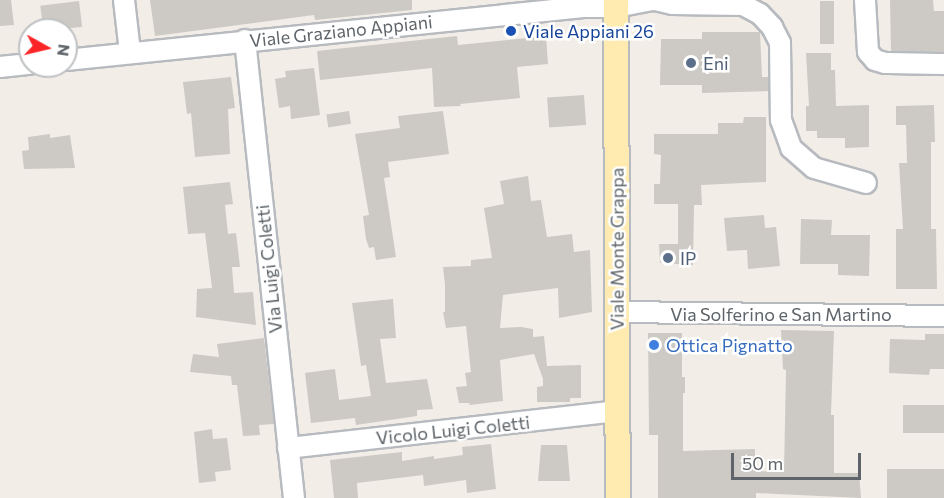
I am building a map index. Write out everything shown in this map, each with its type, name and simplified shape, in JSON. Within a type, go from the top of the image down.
[{"type":"main road","name":"Viale Monte Grappa","points":[[616,3],[618,498]]},
{"type":"street","points":[[124,0],[130,52]]},
{"type":"street","name":"Viale Graziano Appiani","points":[[78,58],[653,0],[669,3],[742,5],[760,14],[772,27],[780,43],[781,120],[790,148],[814,168],[866,183]]},
{"type":"street","points":[[865,0],[868,52],[875,60],[885,63],[944,64]]},
{"type":"street","name":"Via Luigi Coletti","points":[[245,40],[294,498]]},
{"type":"street","points":[[0,67],[18,65]]},
{"type":"street","name":"Via Solferino e San Martino","points":[[618,312],[944,316]]},
{"type":"street","name":"Vicolo Luigi Coletti","points":[[288,448],[618,411]]},
{"type":"building","points":[[0,0],[11,0],[14,25],[0,26]]},
{"type":"building","points":[[150,0],[412,0],[412,10],[315,20],[314,15],[155,36]]},
{"type":"building","points":[[890,0],[933,0],[934,11],[944,11],[944,52],[891,51]]},
{"type":"building","points":[[79,1],[82,27],[78,27],[78,18],[42,18],[40,6]]},
{"type":"building","points":[[820,1],[834,1],[834,44],[820,44]]},
{"type":"building","points":[[702,32],[760,32],[762,77],[768,77],[769,91],[702,93],[702,85],[660,85],[661,39],[702,39]]},
{"type":"building","points":[[457,36],[458,45],[546,36],[548,64],[517,67],[520,98],[460,104],[461,106],[434,107],[432,68],[320,80],[317,51]]},
{"type":"building","points":[[806,53],[831,53],[831,70],[835,70],[836,106],[869,105],[869,147],[845,148],[845,138],[817,138],[817,131],[806,131],[806,106],[809,106]]},
{"type":"building","points":[[314,68],[320,115],[291,119],[290,106],[279,108],[275,79],[286,77],[285,71]]},
{"type":"building","points":[[231,77],[235,108],[228,109],[230,154],[195,157],[191,113],[187,114],[183,82]]},
{"type":"building","points":[[584,95],[586,125],[549,128],[547,98]]},
{"type":"building","points":[[934,105],[935,142],[931,142],[931,229],[936,229],[937,289],[896,289],[896,229],[903,229],[899,163],[907,163],[906,125],[896,125],[896,106]]},
{"type":"building","points":[[349,111],[351,124],[328,127],[326,115]]},
{"type":"building","points":[[443,111],[449,154],[388,162],[390,177],[384,178],[396,257],[376,260],[374,247],[369,248],[366,239],[363,216],[369,215],[355,134],[400,128],[398,116]]},
{"type":"building","points":[[744,117],[766,117],[766,182],[701,185],[702,205],[694,205],[693,265],[660,263],[659,244],[678,244],[678,204],[654,204],[654,184],[660,184],[661,155],[654,154],[654,134],[718,134],[718,123],[743,123]]},
{"type":"building","points":[[50,134],[50,138],[70,135],[75,168],[24,169],[22,151],[29,150],[28,137]]},
{"type":"building","points":[[528,176],[531,201],[541,200],[547,237],[572,234],[574,252],[590,250],[592,312],[559,318],[558,288],[503,295],[500,328],[533,329],[533,337],[544,336],[547,366],[581,365],[581,398],[570,398],[570,402],[537,402],[537,387],[543,386],[543,379],[534,354],[500,360],[503,401],[470,405],[459,403],[456,387],[467,386],[465,373],[471,372],[466,326],[446,328],[443,312],[445,312],[445,285],[443,267],[471,266],[471,260],[492,258],[484,208],[504,204],[500,181]]},
{"type":"building","points":[[230,182],[233,204],[225,205],[228,234],[236,233],[240,267],[232,267],[234,293],[253,292],[256,325],[196,317],[197,289],[212,288],[205,233],[188,234],[183,187]]},
{"type":"building","points":[[764,215],[765,228],[776,227],[780,266],[748,269],[747,250],[727,251],[724,218]]},
{"type":"building","points":[[801,219],[832,220],[831,235],[870,235],[869,276],[838,275],[838,264],[800,264]]},
{"type":"building","points":[[393,299],[396,338],[380,339],[386,383],[427,379],[433,409],[417,410],[417,416],[356,425],[355,418],[311,423],[305,373],[335,369],[339,400],[371,396],[366,365],[361,366],[352,303]]},
{"type":"building","points":[[781,330],[834,331],[831,415],[834,415],[834,473],[859,473],[861,498],[756,493],[756,498],[658,498],[658,435],[649,435],[648,333],[682,333],[682,377],[685,377],[683,451],[755,449],[755,471],[784,472],[786,370],[783,369]]},
{"type":"building","points":[[925,334],[944,334],[944,369],[930,369],[929,375],[889,373],[890,339],[925,340]]},
{"type":"building","points":[[264,338],[274,424],[259,425],[260,435],[243,436],[237,385],[232,385],[231,376],[190,372],[193,354],[219,357],[217,344]]},
{"type":"building","points":[[903,405],[944,405],[944,433],[903,433]]},
{"type":"building","points":[[212,429],[213,439],[227,438],[231,470],[215,472],[216,481],[199,483],[194,432]]},
{"type":"building","points":[[491,444],[496,489],[467,493],[466,480],[424,486],[423,475],[357,483],[358,498],[334,498],[330,460],[402,452],[402,461],[434,456],[434,459],[463,455],[462,447]]},
{"type":"building","points":[[541,445],[567,445],[570,481],[538,481]]},
{"type":"building","points":[[887,469],[944,469],[944,498],[887,498]]},
{"type":"place","name":"Viale Appiani 26","points":[[511,31]]},
{"type":"place","name":"Eni","points":[[691,63]]},
{"type":"place","name":"IP","points":[[668,258]]},
{"type":"place","name":"Ottica Pignatto","points":[[654,345]]}]
